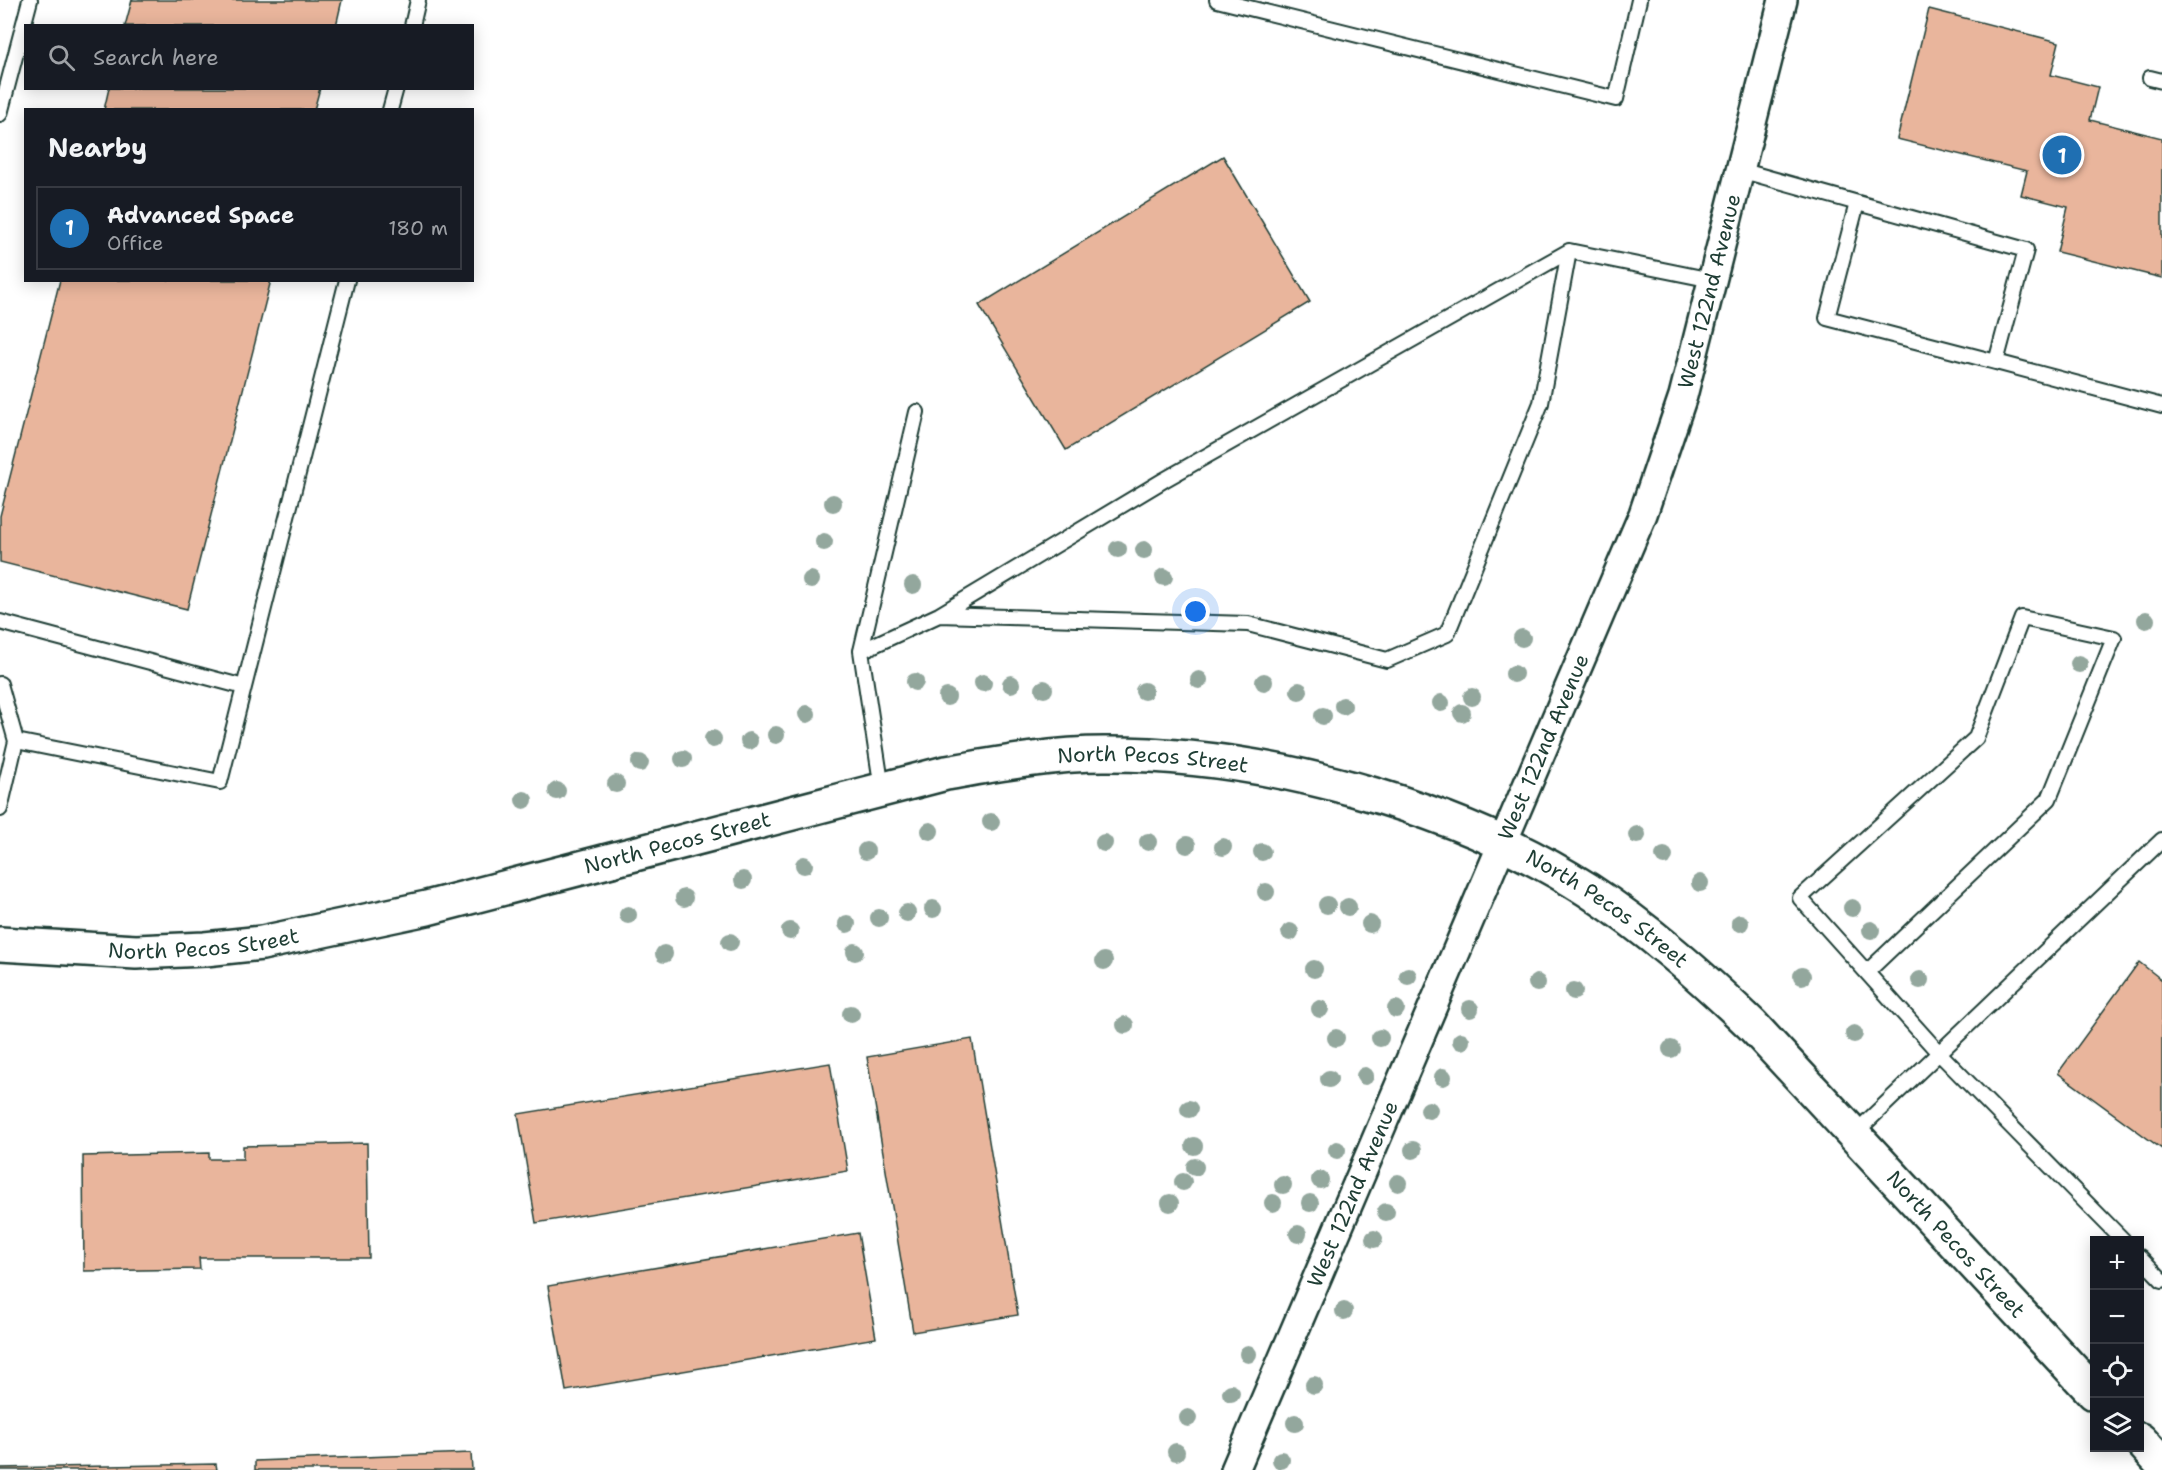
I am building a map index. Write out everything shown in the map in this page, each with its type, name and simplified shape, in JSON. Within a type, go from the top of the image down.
[{"type":"street","name":"West 122nd Avenue","points":[[1235,1470],[1643,514],[1683,396],[1783,0]]},
{"type":"street","name":"North Pecos Street","points":[[0,944],[136,952],[205,949],[262,943],[427,908],[946,772],[1020,761],[1102,754],[1166,756],[1248,765],[1360,790],[1501,843],[1586,889],[1622,913],[1694,969],[1752,1025],[2090,1389]]},
{"type":"street","points":[[2144,1445],[2162,1464]]},
{"type":"lane","points":[[0,114],[30,0]]},
{"type":"lane","points":[[412,24],[418,0]]},
{"type":"lane","points":[[1217,0],[1616,99],[1639,0]]},
{"type":"lane","points":[[391,108],[395,90]]},
{"type":"lane","points":[[1740,170],[2026,250],[1996,362]]},
{"type":"lane","points":[[1857,203],[1827,318],[2162,406]]},
{"type":"lane","points":[[939,615],[1248,624],[1387,660],[1447,634],[1541,403],[1569,251]]},
{"type":"lane","points":[[861,651],[939,615],[1164,480],[1569,251],[1712,280]]},
{"type":"lane","points":[[16,741],[220,782],[346,282]]},
{"type":"lane","points":[[882,789],[861,651],[917,412]]},
{"type":"lane","points":[[1867,972],[2049,799],[2114,638],[2022,618],[1976,738],[1800,898],[1939,1053],[2119,1236]]},
{"type":"lane","points":[[0,622],[244,687]]},
{"type":"lane","points":[[0,684],[16,741],[0,808]]},
{"type":"lane","points":[[1853,1135],[2162,840]]},
{"type":"lane","points":[[2144,1262],[2162,1280]]},
{"type":"building","points":[[132,0],[342,0],[336,24],[126,24]]},
{"type":"building","points":[[1929,9],[2059,42],[2051,75],[2098,87],[2090,120],[2162,138],[2162,278],[2057,252],[2068,207],[2021,195],[2027,171],[1897,139]]},
{"type":"building","points":[[109,90],[319,90],[315,108],[104,108]]},
{"type":"building","points":[[1223,156],[1310,302],[1066,450],[979,305]]},
{"type":"building","points":[[59,282],[270,282],[187,609],[0,562],[0,516]]},
{"type":"building","points":[[2139,962],[2162,980],[2162,1149],[2058,1073]]},
{"type":"building","points":[[972,1039],[1018,1315],[913,1332],[867,1057]]},
{"type":"building","points":[[830,1063],[848,1171],[536,1223],[518,1114]]},
{"type":"building","points":[[367,1143],[369,1258],[199,1258],[200,1269],[84,1271],[83,1156],[209,1153],[209,1159],[243,1159],[243,1146]]},
{"type":"building","points":[[858,1233],[876,1338],[566,1391],[548,1286]]},
{"type":"building","points":[[471,1453],[472,1470],[255,1470],[255,1461]]},
{"type":"building","points":[[216,1464],[217,1470],[0,1470],[0,1468]]},
{"type":"place","name":"Advanced Space","points":[[2062,155]]}]
